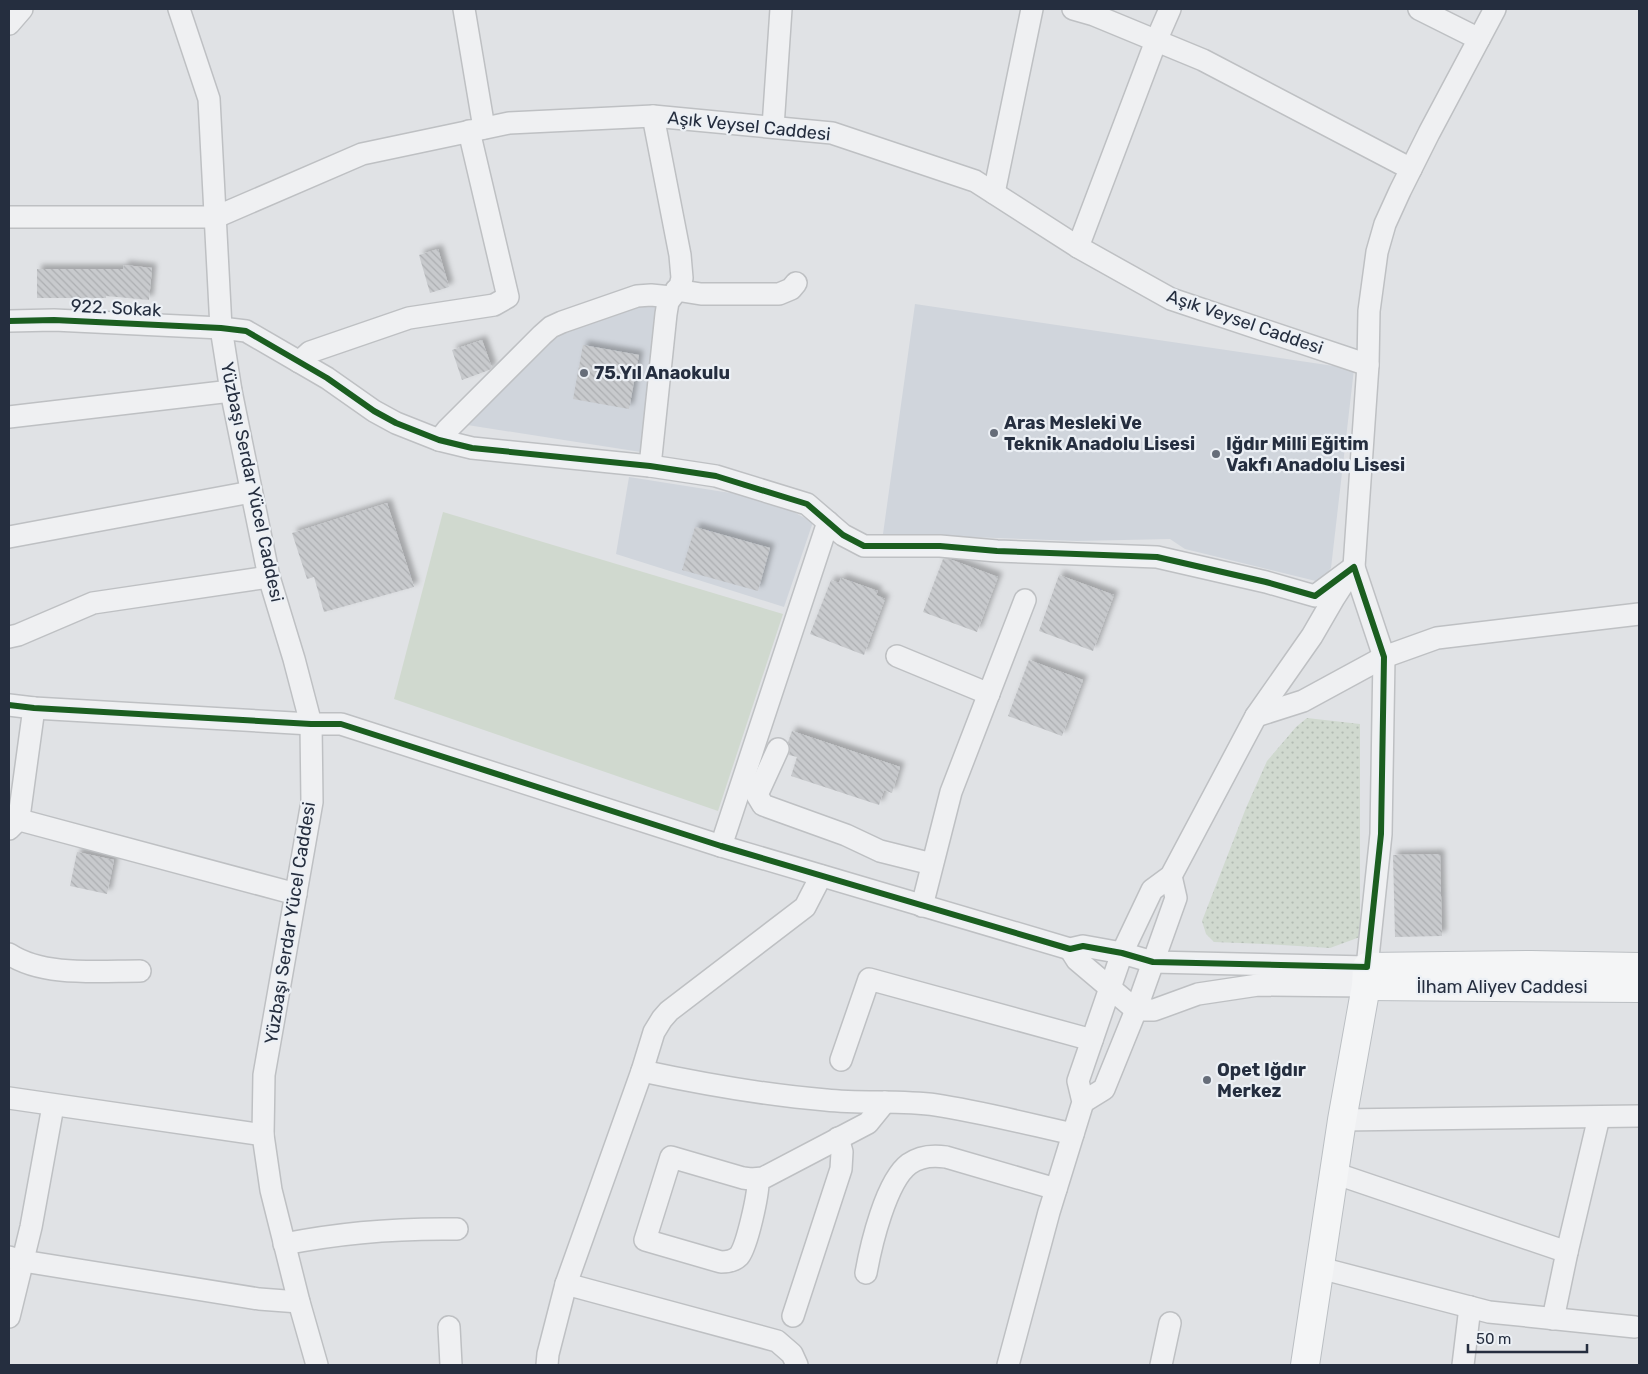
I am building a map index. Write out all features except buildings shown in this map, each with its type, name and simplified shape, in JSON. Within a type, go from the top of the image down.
[{"type":"main road","name":"İlham Aliyev Caddesi","points":[[1366,977],[1531,965],[1639,967]]},
{"type":"main road","name":"İlham Aliyev Caddesi","points":[[1366,977],[1639,988]]},
{"type":"main road","points":[[1305,1365],[1366,977]]},
{"type":"street","points":[[9,24],[22,9]]},
{"type":"street","name":"Yüzbaşı Serdar Yücel Caddesi","points":[[179,9],[209,99],[221,328],[231,391],[268,577],[294,659],[311,724],[312,802],[264,1075],[262,1135],[271,1190],[317,1365]]},
{"type":"street","points":[[299,362],[310,352],[409,318],[494,305],[508,297],[477,130],[464,9]]},
{"type":"street","points":[[773,127],[781,9]]},
{"type":"street","points":[[994,193],[1032,9]]},
{"type":"street","points":[[1073,9],[1094,15],[1203,60],[1411,169]]},
{"type":"street","points":[[1078,247],[1156,41],[1170,9]]},
{"type":"street","points":[[1419,9],[1479,40]]},
{"type":"street","points":[[1366,977],[1381,834],[1384,658],[1354,568],[1370,311],[1377,252],[1385,224],[1411,169],[1495,9]]},
{"type":"street","points":[[650,466],[668,302],[680,286],[682,278],[680,255],[653,116]]},
{"type":"street","name":"Aşık Veysel Caddesi","points":[[216,217],[362,154],[509,123],[653,116],[832,133],[975,181],[1078,247],[1171,299],[1368,365]]},
{"type":"street","points":[[9,218],[216,217]]},
{"type":"street","points":[[439,440],[542,335],[551,327],[562,322],[630,298],[674,294],[779,294],[791,289],[796,283]]},
{"type":"street","name":"922. Sokak","points":[[9,322],[54,320],[221,328],[246,331],[327,378],[374,411],[396,423],[439,440],[472,448],[650,466],[716,476],[807,504],[843,535],[864,546],[940,546],[997,551],[1157,557],[1266,582],[1315,596],[1354,568]]},
{"type":"street","points":[[9,417],[231,391]]},
{"type":"street","points":[[9,537],[251,492]]},
{"type":"street","points":[[722,846],[828,522]]},
{"type":"street","points":[[1008,1365],[1056,1188],[1083,1102],[1078,1081],[1122,953],[1152,890],[1171,876],[1256,716],[1312,636],[1354,568]]},
{"type":"street","points":[[9,637],[18,635],[93,603],[268,577]]},
{"type":"street","points":[[922,906],[951,792],[1025,600]]},
{"type":"street","points":[[1256,716],[1303,701],[1384,658],[1437,638],[1639,614]]},
{"type":"street","points":[[897,656],[989,694]]},
{"type":"street","points":[[9,706],[311,724],[341,724],[722,846],[1070,949],[1083,946],[1122,953],[1153,962],[1366,977]]},
{"type":"street","points":[[34,708],[20,810],[12,824],[296,894]]},
{"type":"street","points":[[778,749],[757,795],[764,806],[846,835],[880,850],[932,864]]},
{"type":"street","points":[[547,1365],[548,1354],[566,1284],[642,1071],[654,1032],[669,1011],[805,907],[821,876]]},
{"type":"street","points":[[1083,1102],[1104,1089],[1136,1010],[1176,898],[1171,876]]},
{"type":"street","points":[[1070,949],[1077,960],[1136,1010],[1154,1010],[1198,994],[1258,985],[1366,977]]},
{"type":"street","points":[[9,957],[46,969],[140,971]]},
{"type":"street","points":[[841,1060],[869,979],[1092,1040]]},
{"type":"street","points":[[642,1071],[743,1091],[790,1097],[861,1103],[885,1102],[934,1105],[1073,1134]]},
{"type":"street","points":[[9,1098],[53,1106],[262,1135]]},
{"type":"street","points":[[758,1179],[756,1205],[741,1253],[733,1260],[721,1262],[645,1240],[671,1157],[743,1178],[758,1179],[768,1176],[868,1123],[885,1102]]},
{"type":"street","points":[[9,1317],[16,1259],[31,1227],[53,1106]]},
{"type":"street","points":[[1342,1120],[1639,1116]]},
{"type":"street","points":[[1553,1318],[1599,1117]]},
{"type":"street","points":[[793,1316],[841,1169],[842,1152],[838,1138]]},
{"type":"street","points":[[866,1273],[874,1234],[885,1205],[904,1168],[916,1160],[930,1156],[946,1157],[1056,1188]]},
{"type":"street","points":[[1334,1173],[1567,1252]]},
{"type":"street","points":[[284,1244],[357,1232],[398,1229],[457,1229]]},
{"type":"street","points":[[16,1259],[259,1299],[299,1302]]},
{"type":"street","points":[[1320,1268],[1489,1312],[1635,1327]]},
{"type":"street","points":[[566,1284],[777,1341],[792,1354],[797,1365]]},
{"type":"street","points":[[1463,1365],[1470,1307]]},
{"type":"street","points":[[1161,1365],[1170,1323]]},
{"type":"street","points":[[449,1327],[452,1365]]},
{"type":"shaded area","name":"75.Yıl Anaokulu","points":[[668,300],[647,453],[461,424],[560,322]]},
{"type":"shaded area","points":[[915,304],[1354,369],[1331,568],[1320,582],[1185,549],[1170,539],[1077,541],[883,534]]},
{"type":"shaded area","points":[[629,477],[768,499],[813,522],[784,607],[616,554]]},
{"type":"shaded area","points":[[443,512],[783,614],[718,811],[394,699]]},
{"type":"shaded area","points":[[1307,718],[1360,724],[1360,937],[1330,948],[1214,942],[1206,934],[1202,921],[1246,808],[1267,761],[1296,727]]},
{"type":"cycle path","points":[[9,321],[54,320],[221,328],[246,331],[327,378],[374,411],[396,423],[439,440],[472,448],[650,466],[716,476],[807,504],[843,535],[864,546],[940,546],[997,551],[1157,557],[1266,582],[1315,596],[1354,567],[1384,657],[1381,834],[1367,967],[1153,962],[1122,953],[1083,946],[1070,949],[721,846],[341,724],[311,724],[9,705]]},
{"type":"place","name":"75.Yıl Anaokulu","points":[[584,373]]},
{"type":"place","name":"Aras Mesleki Ve Teknik Anadolu Lisesi","points":[[994,433]]},
{"type":"place","name":"Iğdır Milli Eğitim Vakfı Anadolu Lisesi","points":[[1216,454]]},
{"type":"place","name":"Opet Iğdır Merkez","points":[[1207,1080]]}]
